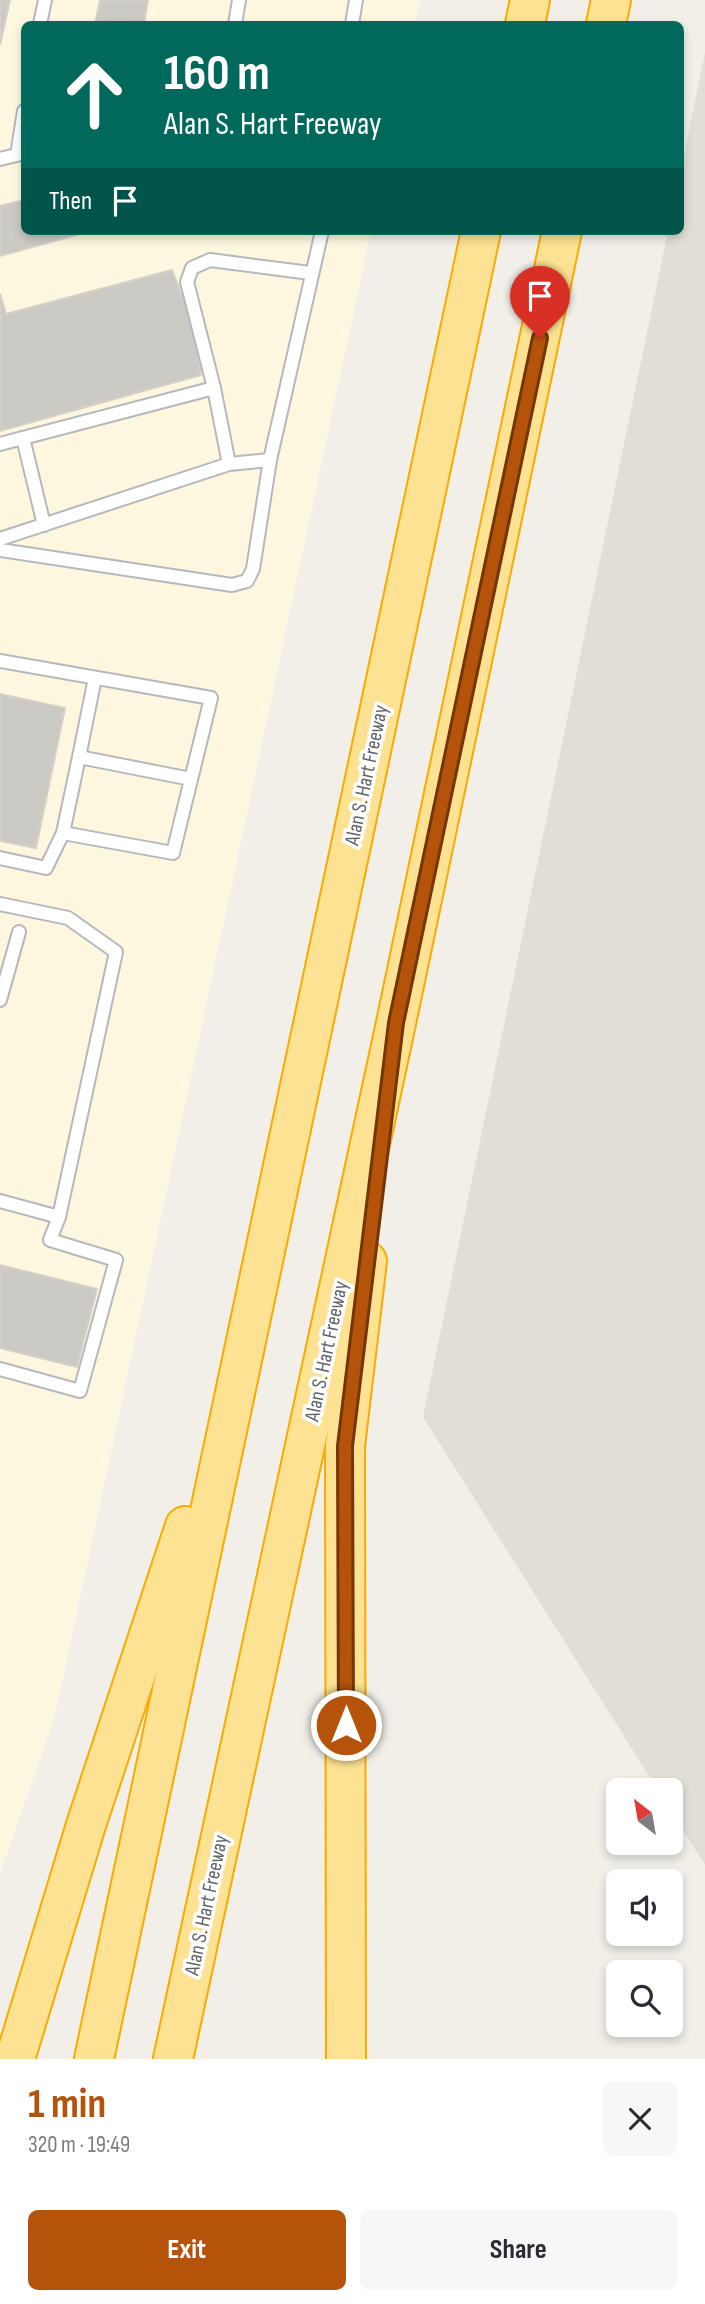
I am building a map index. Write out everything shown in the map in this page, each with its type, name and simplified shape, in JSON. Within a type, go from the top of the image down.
[{"type":"highway","points":[[526,21],[530,0]]},
{"type":"highway","points":[[607,21],[611,0]]},
{"type":"highway","name":"Alan S. Hart Freeway","points":[[94,2059],[480,235]]},
{"type":"highway","name":"Alan S. Hart Freeway","points":[[173,2059],[396,1023],[561,235]]},
{"type":"highway","points":[[346,2059],[345,1446],[396,1023]]},
{"type":"highway","points":[[15,2059],[86,1825],[245,1344]]},
{"type":"lane","points":[[40,21],[44,0]]},
{"type":"lane","points":[[235,21],[239,0]]},
{"type":"lane","points":[[352,21],[356,0]]},
{"type":"lane","points":[[0,159],[17,155],[21,130]]},
{"type":"lane","points":[[0,550],[232,585],[247,581],[253,569],[270,460],[310,273],[321,235]]},
{"type":"lane","points":[[229,464],[214,388],[187,282],[192,268],[210,260],[310,273]]},
{"type":"lane","points":[[0,444],[214,388]]},
{"type":"lane","points":[[23,438],[44,525]]},
{"type":"lane","points":[[0,539],[229,464],[270,460]]},
{"type":"lane","points":[[0,661],[211,698],[173,853],[63,833]]},
{"type":"lane","points":[[0,858],[46,868],[63,833],[95,678]]},
{"type":"lane","points":[[79,757],[191,779]]},
{"type":"lane","points":[[0,904],[68,918],[116,953],[59,1217],[50,1240],[116,1260],[80,1391],[0,1369]]},
{"type":"lane","points":[[0,1000],[19,932]]},
{"type":"lane","points":[[0,1201],[59,1217]]},
{"type":"shaded area","points":[[0,0],[420,0],[416,21],[21,21],[21,235],[370,235],[55,1716],[0,1874]]},
{"type":"shaded area","points":[[705,52],[705,1865],[683,1830],[683,1778],[650,1778],[423,1417],[667,235],[684,235],[684,155]]},
{"type":"building","points":[[0,0],[10,0],[0,45]]},
{"type":"building","points":[[100,0],[148,0],[144,21],[96,21]]},
{"type":"building","points":[[21,201],[21,235],[76,235],[0,256],[0,206]]},
{"type":"building","points":[[172,270],[192,322],[201,375],[0,431],[0,294],[6,314]]},
{"type":"building","points":[[0,694],[65,708],[36,848],[0,841]]},
{"type":"building","points":[[0,1265],[97,1289],[77,1367],[0,1348]]},
{"type":"route","points":[[346,1725],[345,1446],[396,1023],[540,338]]}]
